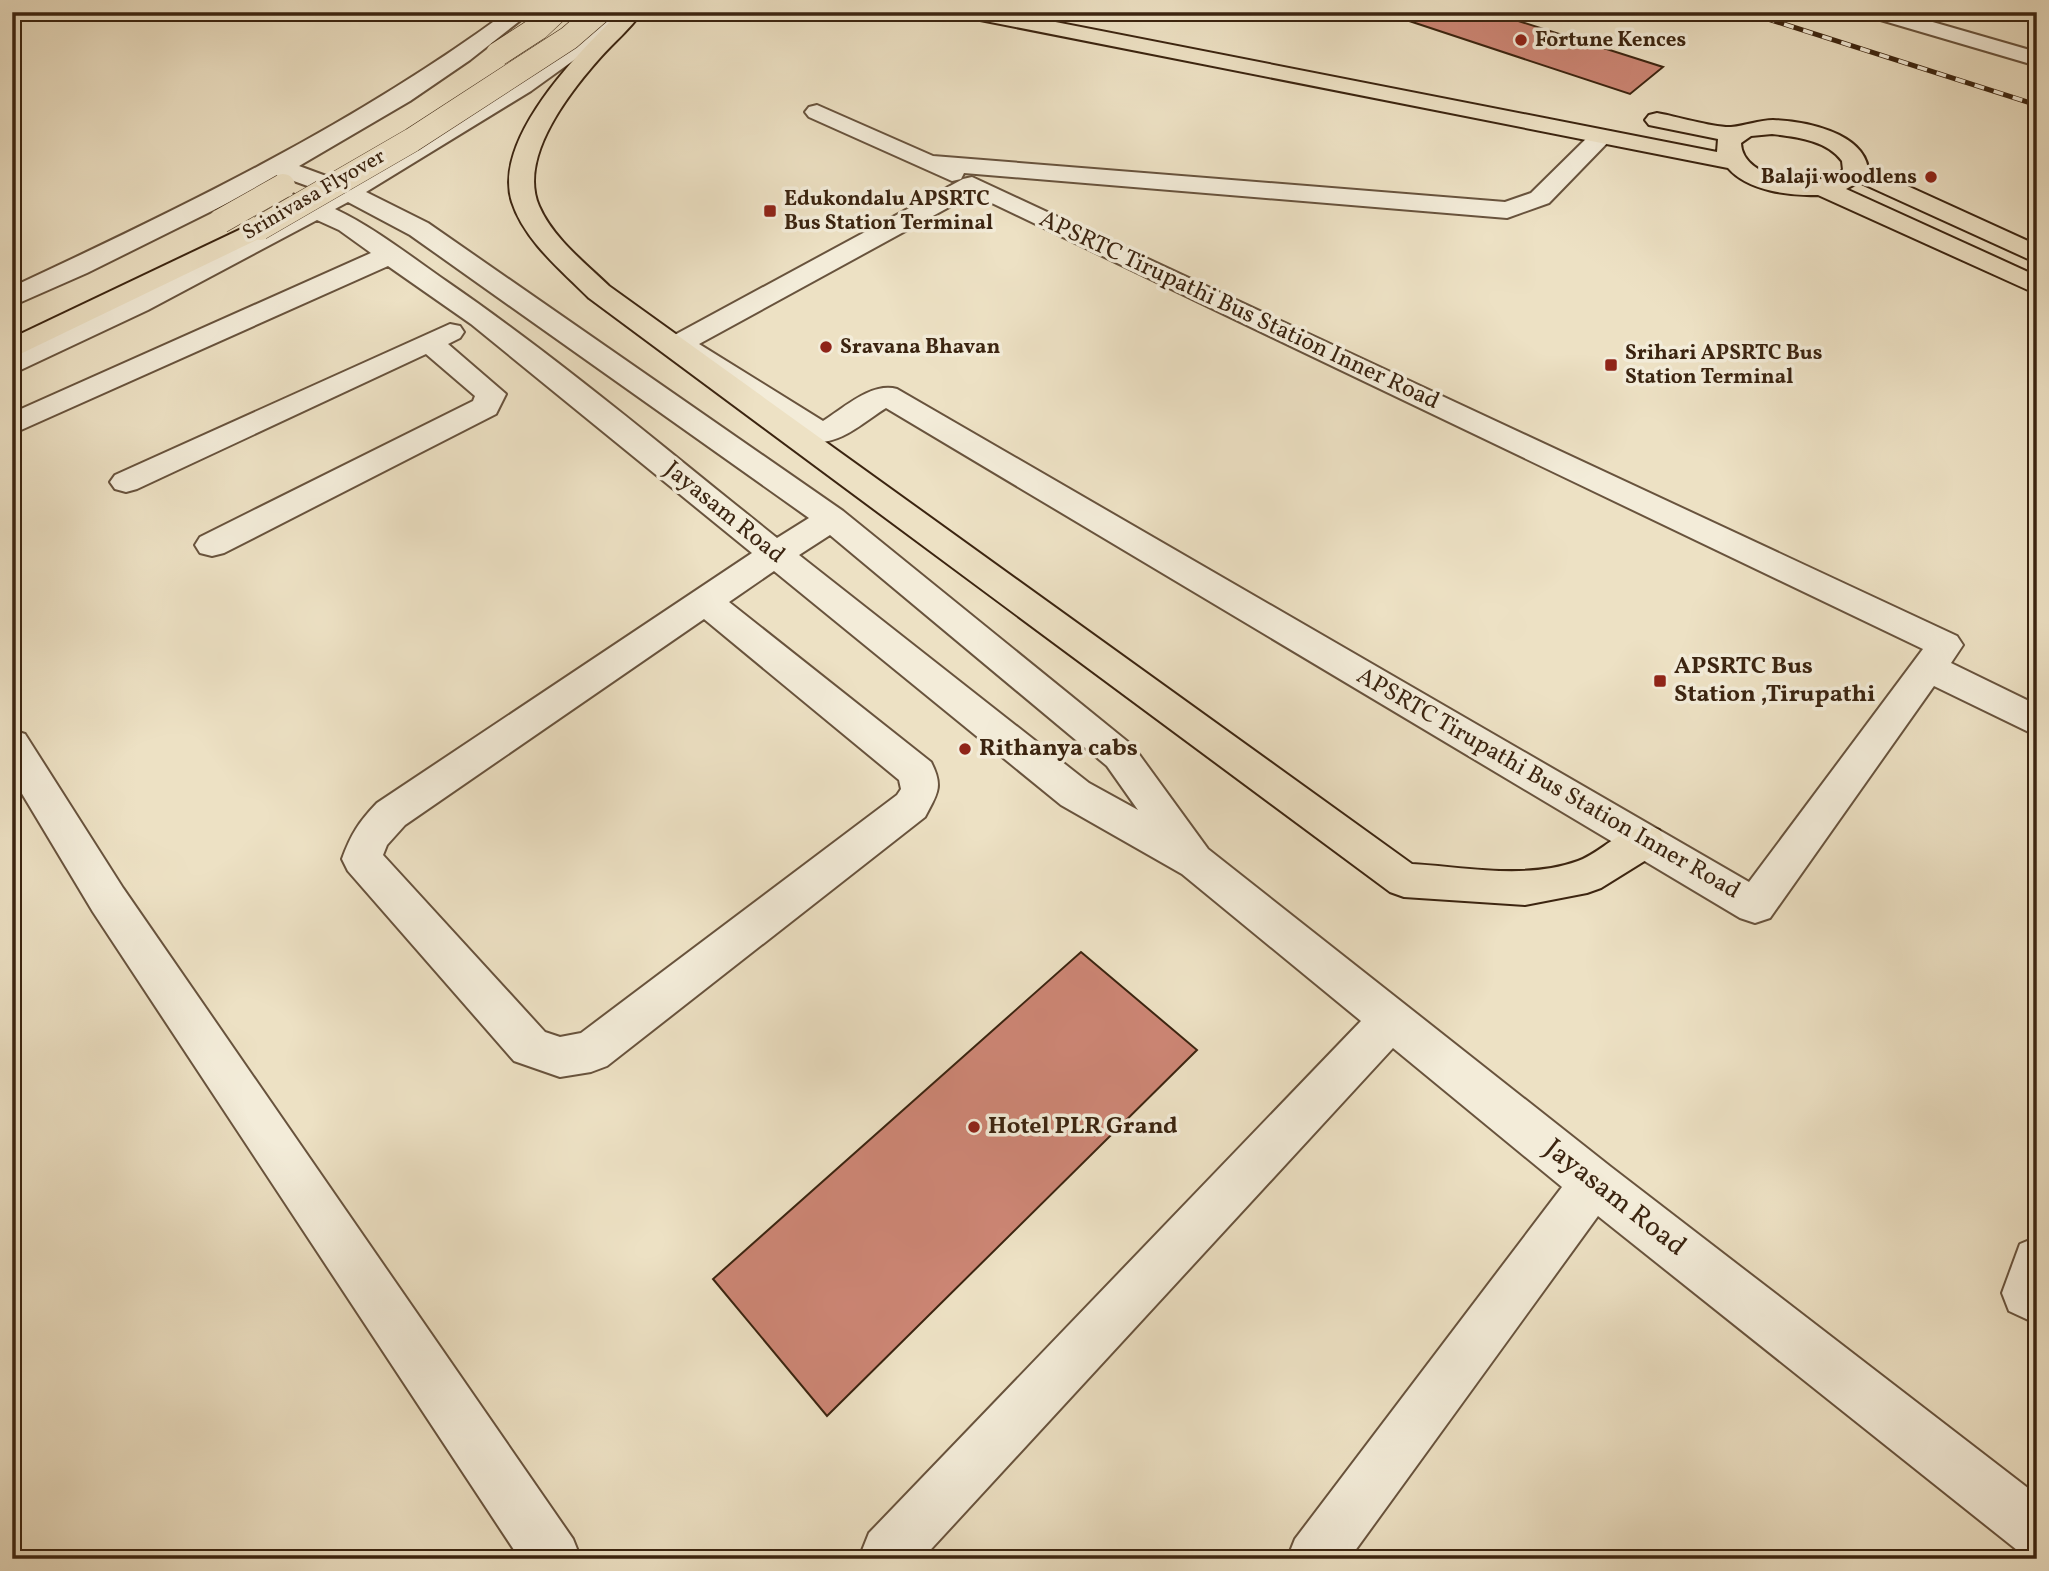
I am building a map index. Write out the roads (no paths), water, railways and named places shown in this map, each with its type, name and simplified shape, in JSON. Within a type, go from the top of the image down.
[{"type":"main road","name":"Srinivasa Flyover","points":[[12,322],[221,221],[352,147],[527,35],[555,12]]},
{"type":"main road","name":"Srinivasa Flyover","points":[[12,349],[260,228],[412,140],[569,38],[599,12]]},
{"type":"main road","points":[[632,12],[549,105],[530,145],[522,192],[541,234],[599,292],[1404,880],[1525,888],[1587,876],[1645,841]]},
{"type":"main road","points":[[970,12],[1732,162],[1773,183],[1827,190],[2037,286]]},
{"type":"main road","points":[[1641,116],[1735,135],[1757,128],[1804,132],[1845,149],[1857,165],[1856,172],[1844,184],[1827,190]]},
{"type":"main road","points":[[1732,162],[1726,147],[1735,135]]},
{"type":"main road","points":[[1856,172],[2037,255]]},
{"type":"street","points":[[12,365],[140,305],[317,210],[466,124],[591,40],[625,12]]},
{"type":"street","points":[[1874,12],[2037,59]]},
{"type":"street","points":[[12,298],[168,224],[278,167],[401,96],[482,42],[509,14]]},
{"type":"street","name":"APSRTC Tirupathi Bus Station Inner Road","points":[[817,112],[928,163],[1945,645],[1755,906],[886,395],[823,434],[679,344],[972,184]]},
{"type":"street","points":[[928,163],[1507,210],[1540,198],[1602,136]]},
{"type":"street","name":"Jayasam Road","points":[[278,167],[347,192],[419,229],[832,519],[1120,756],[1196,862]]},
{"type":"street","name":"Jayasam Road","points":[[242,186],[317,210],[348,225],[481,318],[1075,794],[1196,862],[1594,1183],[2037,1530]]},
{"type":"street","points":[[12,425],[392,254]]},
{"type":"street","points":[[126,482],[481,318]]},
{"type":"street","points":[[212,545],[485,407],[491,394],[429,342]]},
{"type":"street","points":[[706,601],[917,773],[920,790],[911,806],[591,1052],[560,1057],[530,1047],[362,859],[370,837],[391,814],[775,554],[832,519]]},
{"type":"street","points":[[1929,668],[2037,722]]},
{"type":"street","points":[[12,744],[108,900],[553,1559]]},
{"type":"street","points":[[889,1553],[1392,1019]]},
{"type":"street","points":[[1315,1559],[1594,1183]]},
{"type":"street","points":[[2037,1261],[2027,1293],[2037,1299]]},
{"type":"railway","points":[[1746,12],[2037,105]]},
{"type":"place","name":"Fortune Kences","points":[[1521,40]]},
{"type":"place","name":"Balaji woodlens","points":[[1931,177]]},
{"type":"place","name":"Edukondalu APSRTC Bus Station Terminal","points":[[770,211]]},
{"type":"place","name":"Sravana Bhavan","points":[[826,347]]},
{"type":"place","name":"Srihari APSRTC Bus Station Terminal","points":[[1611,365]]},
{"type":"place","name":"APSRTC Bus Station ,Tirupathi","points":[[1660,681]]},
{"type":"place","name":"Rithanya cabs","points":[[965,749]]},
{"type":"place","name":"Hotel PLR Grand","points":[[974,1127]]}]
